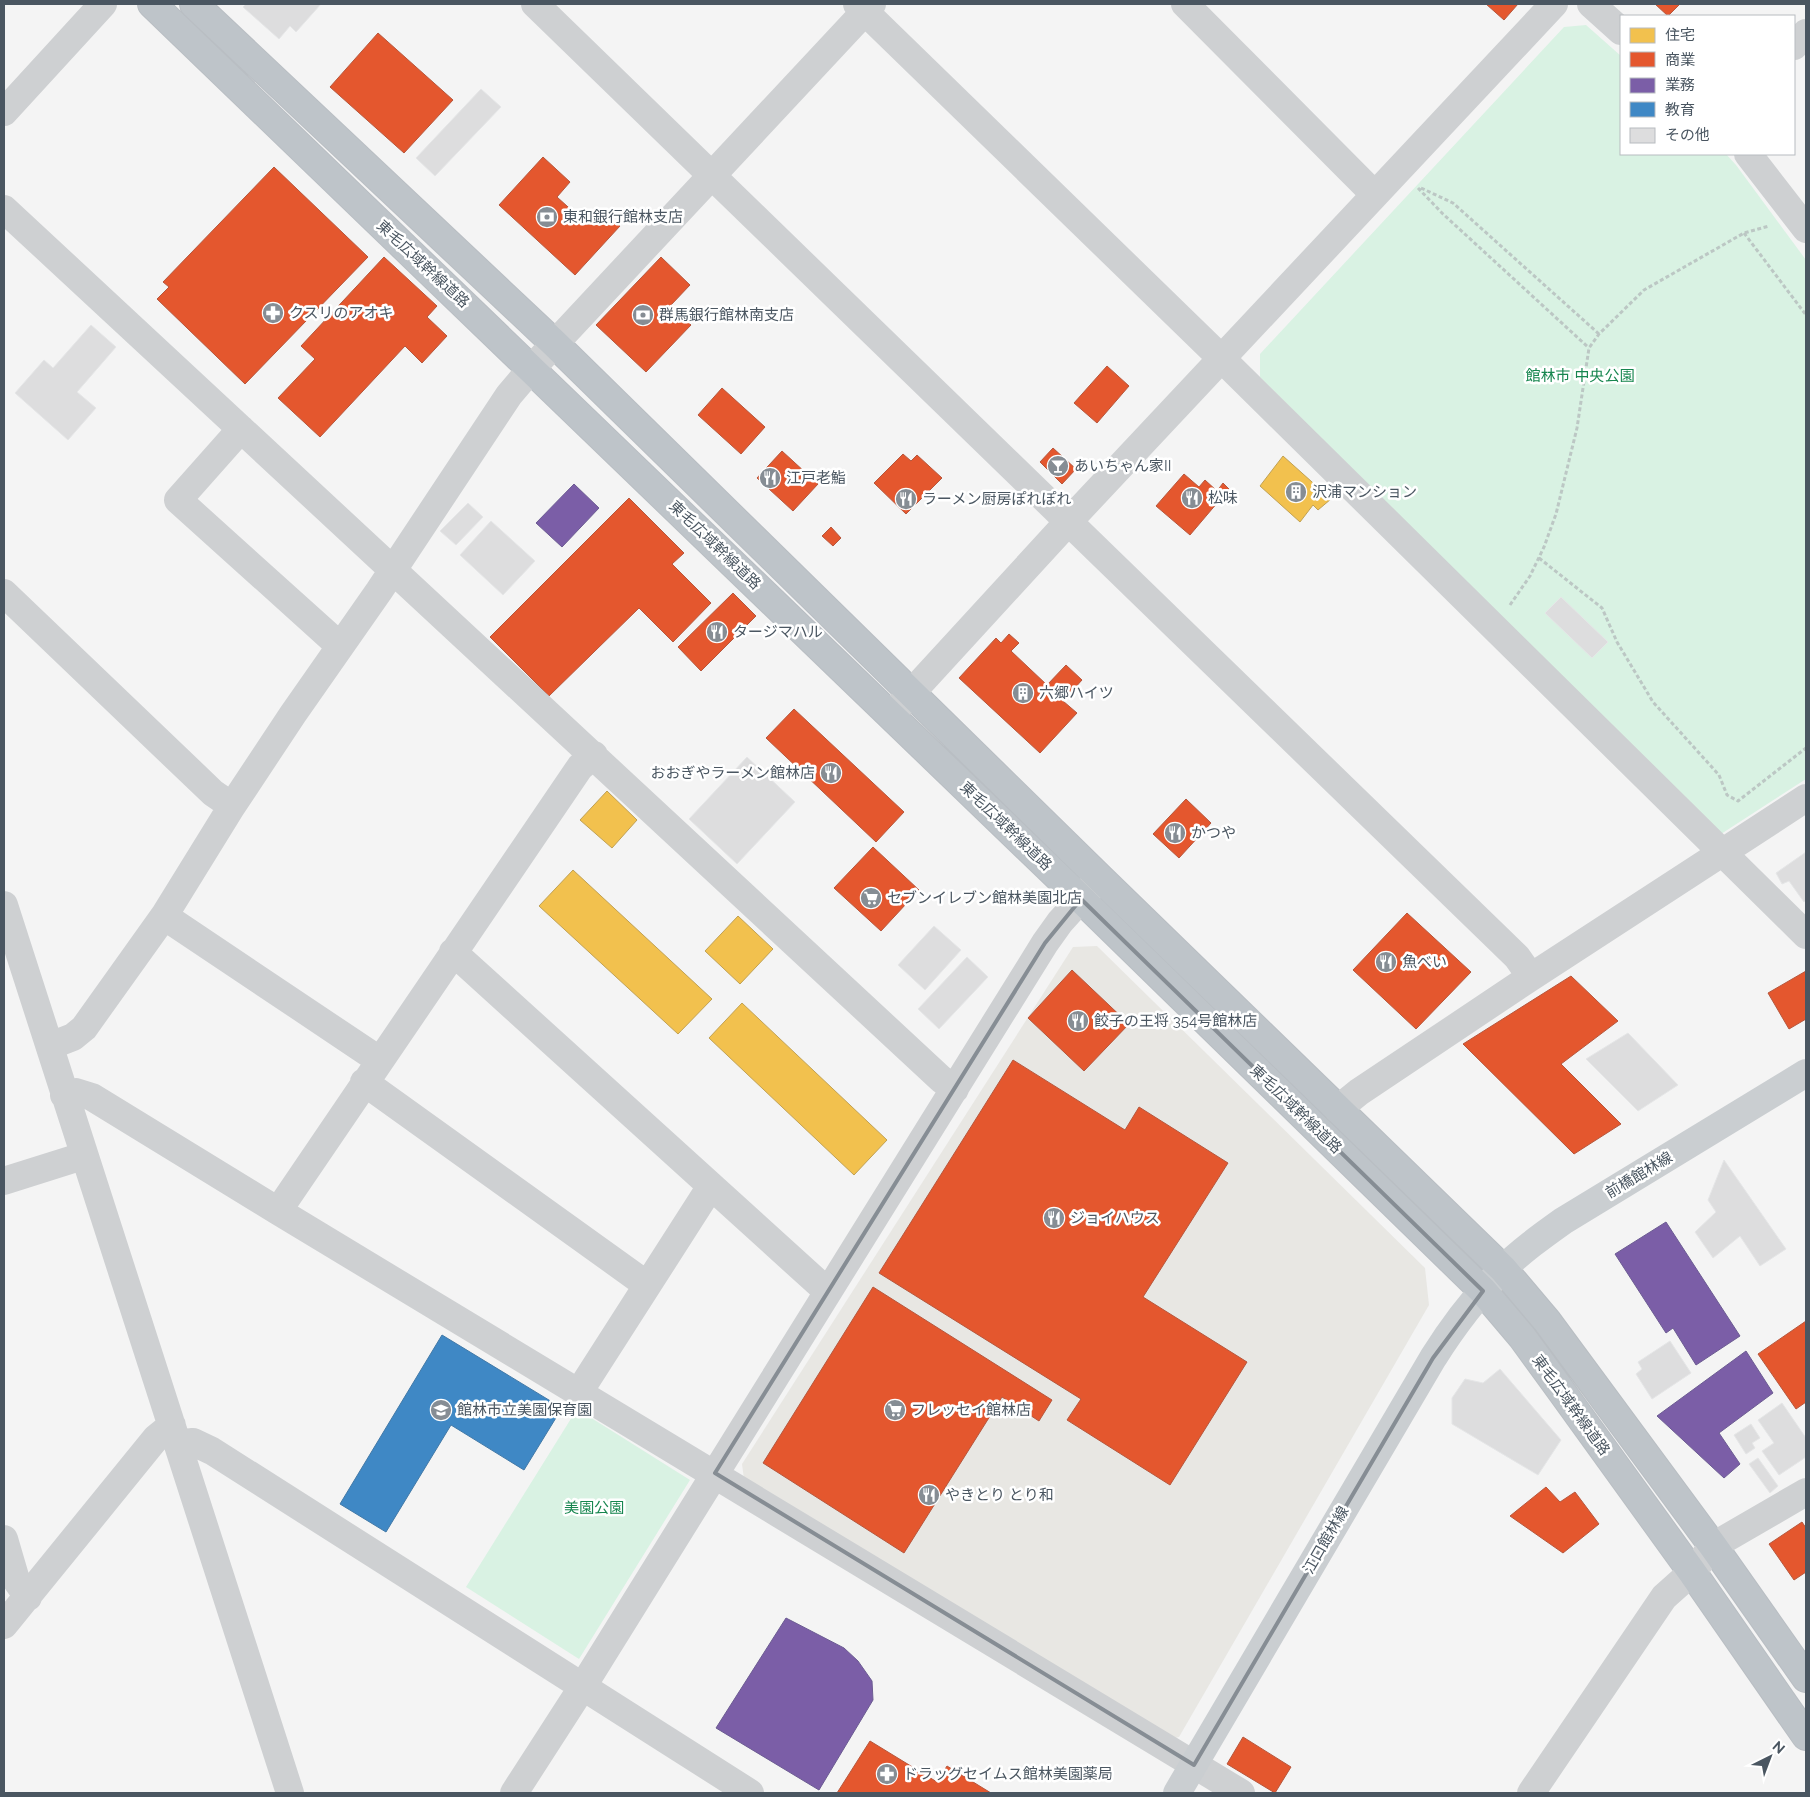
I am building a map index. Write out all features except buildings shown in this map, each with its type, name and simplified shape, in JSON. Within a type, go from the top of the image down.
[{"type":"highway","name":"東毛広域幹線道路","points":[[152,4],[891,715],[1483,1291],[1522,1337],[1692,1572],[1806,1736]]},
{"type":"highway","name":"東毛広域幹線道路","points":[[194,4],[555,344],[910,694],[1503,1269],[1547,1321],[1713,1546],[1806,1678]]},
{"type":"main road","name":"前橋館林線","points":[[1483,1291],[1503,1269],[1533,1242],[1562,1221],[1806,1073]]},
{"type":"main road","name":"江口館林線","points":[[1177,1793],[1433,1358],[1453,1326],[1483,1291]]},
{"type":"street","points":[[4,112],[103,4]]},
{"type":"street","points":[[535,4],[1517,957],[1531,977]]},
{"type":"street","points":[[1185,4],[1374,194]]},
{"type":"street","points":[[891,715],[1069,521],[1554,4]]},
{"type":"street","points":[[1591,4],[1620,30]]},
{"type":"street","points":[[50,1046],[73,1037],[84,1028],[164,916],[232,806],[393,569],[508,395],[712,176],[865,6],[1806,935]]},
{"type":"street","points":[[1795,45],[1806,33]]},
{"type":"street","points":[[1749,155],[1806,229]]},
{"type":"street","points":[[4,209],[594,755],[919,1059],[955,1090]]},
{"type":"street","points":[[241,429],[178,500],[340,646]]},
{"type":"street","points":[[4,593],[213,793],[232,806]]},
{"type":"street","points":[[278,1211],[580,767],[594,755]]},
{"type":"street","points":[[1338,1109],[1359,1092],[1531,977],[1806,798]]},
{"type":"street","points":[[514,1793],[955,1090],[1044,943],[1060,922],[1100,878]]},
{"type":"street","points":[[4,904],[290,1793]]},
{"type":"street","points":[[164,916],[380,1060]]},
{"type":"street","points":[[453,952],[828,1292]]},
{"type":"street","points":[[364,1082],[648,1285]]},
{"type":"street","points":[[64,1094],[76,1092],[92,1096],[278,1211],[1241,1793]]},
{"type":"street","points":[[4,1181],[84,1156]]},
{"type":"street","points":[[579,1392],[711,1186]]},
{"type":"street","points":[[4,1625],[156,1438],[175,1434],[212,1452],[750,1793]]},
{"type":"street","points":[[1531,1793],[1664,1597],[1692,1572],[1713,1546],[1806,1492]]},
{"type":"street","points":[[4,1539],[16,1580],[28,1596]]},
{"type":"path","points":[[1589,348],[1443,214],[1416,186],[1453,203],[1599,334]]},
{"type":"path","points":[[1508,608],[1530,576],[1556,514],[1577,428],[1589,348],[1599,334],[1644,290],[1744,233],[1770,225]]},
{"type":"path","points":[[1744,233],[1806,315]]},
{"type":"path","points":[[1539,558],[1602,608],[1617,642],[1653,702],[1719,775],[1727,795],[1738,801],[1806,748]]},
{"type":"highlighted area","points":[[1081,899],[1483,1291],[1433,1358],[1194,1765],[715,1473],[1045,943]]},
{"type":"shaded area","points":[[1097,946],[1425,1268],[1429,1305],[1179,1737],[1170,1739],[744,1479],[742,1464],[1073,947]]},
{"type":"green space","name":"館林市 中央公園","points":[[1586,25],[1620,55],[1620,155],[1727,155],[1806,260],[1806,779],[1721,834],[1260,377],[1260,354],[1564,27]]},
{"type":"green space","name":"美園公園","points":[[577,1409],[690,1480],[579,1659],[466,1587]]},
{"type":"place","name":"東和銀行館林支店","points":[[547,217]]},
{"type":"place","name":"クスリのアオキ","points":[[273,313]]},
{"type":"place","name":"群馬銀行館林南支店","points":[[643,315]]},
{"type":"place","name":"あいちゃん家II","points":[[1058,466]]},
{"type":"place","name":"江戸老鮨","points":[[770,478]]},
{"type":"place","name":"沢浦マンション","points":[[1296,492]]},
{"type":"place","name":"松味","points":[[1192,498]]},
{"type":"place","name":"ラーメン厨房ぽれぽれ","points":[[906,499]]},
{"type":"place","name":"タージマハル","points":[[717,632]]},
{"type":"place","name":"六郷ハイツ","points":[[1023,693]]},
{"type":"place","name":"おおぎやラーメン館林店","points":[[831,773]]},
{"type":"place","name":"かつや","points":[[1175,833]]},
{"type":"place","name":"セブンイレブン館林美園北店","points":[[871,898]]},
{"type":"place","name":"魚べい","points":[[1386,962]]},
{"type":"place","name":"餃子の王将 354号館林店","points":[[1078,1021]]},
{"type":"place","name":"ジョイハウス","points":[[1054,1218]]},
{"type":"place","name":"館林市立美園保育園","points":[[441,1410]]},
{"type":"place","name":"フレッセイ館林店","points":[[895,1410]]},
{"type":"place","name":"やきとり とり和","points":[[929,1495]]},
{"type":"place","name":"ドラッグセイムス館林美園薬局","points":[[887,1774]]}]
